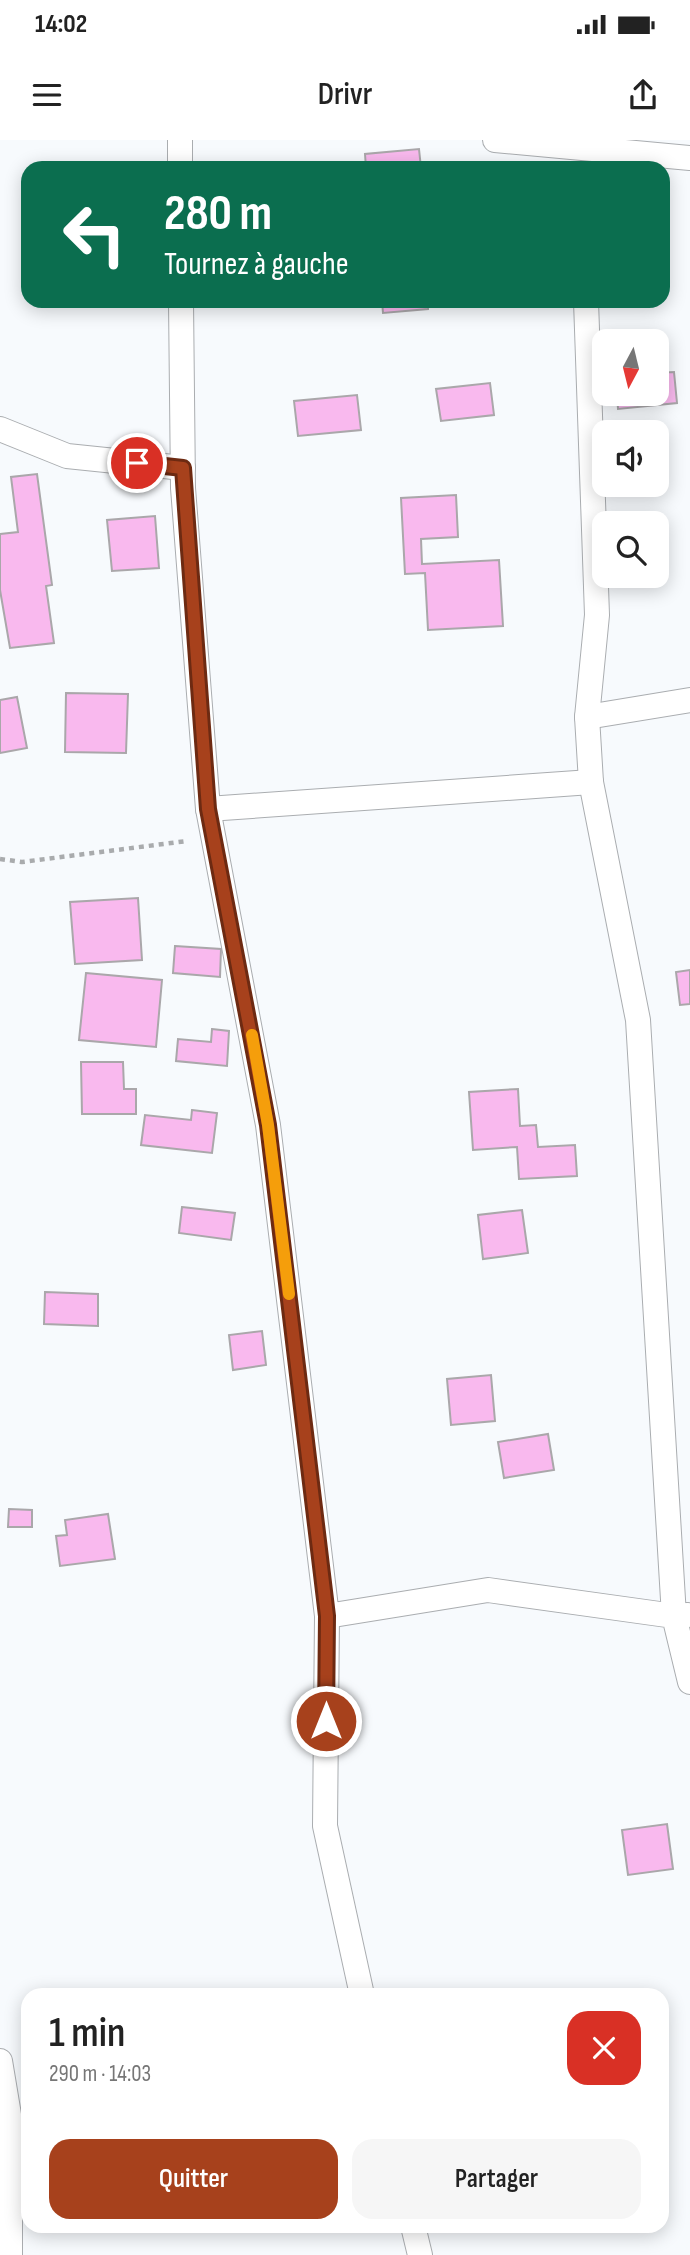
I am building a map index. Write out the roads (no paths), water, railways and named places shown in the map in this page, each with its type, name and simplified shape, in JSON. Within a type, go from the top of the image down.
[{"type":"street","points":[[180,140],[180,161]]},
{"type":"street","points":[[495,140],[581,152],[690,158]]},
{"type":"street","points":[[181,308],[183,468],[208,809],[268,1125],[327,1616],[325,1826],[360,1988]]},
{"type":"street","points":[[586,308],[597,615],[587,717],[591,782],[638,1020],[682,1615],[690,1682]]},
{"type":"street","points":[[0,429],[67,456],[183,468]]},
{"type":"street","points":[[587,717],[690,700]]},
{"type":"street","points":[[208,809],[591,782]]},
{"type":"street","points":[[327,1616],[488,1590],[682,1615]]},
{"type":"street","points":[[0,2061],[10,2121],[10,2255]]},
{"type":"street","points":[[414,2233],[419,2255]]}]
